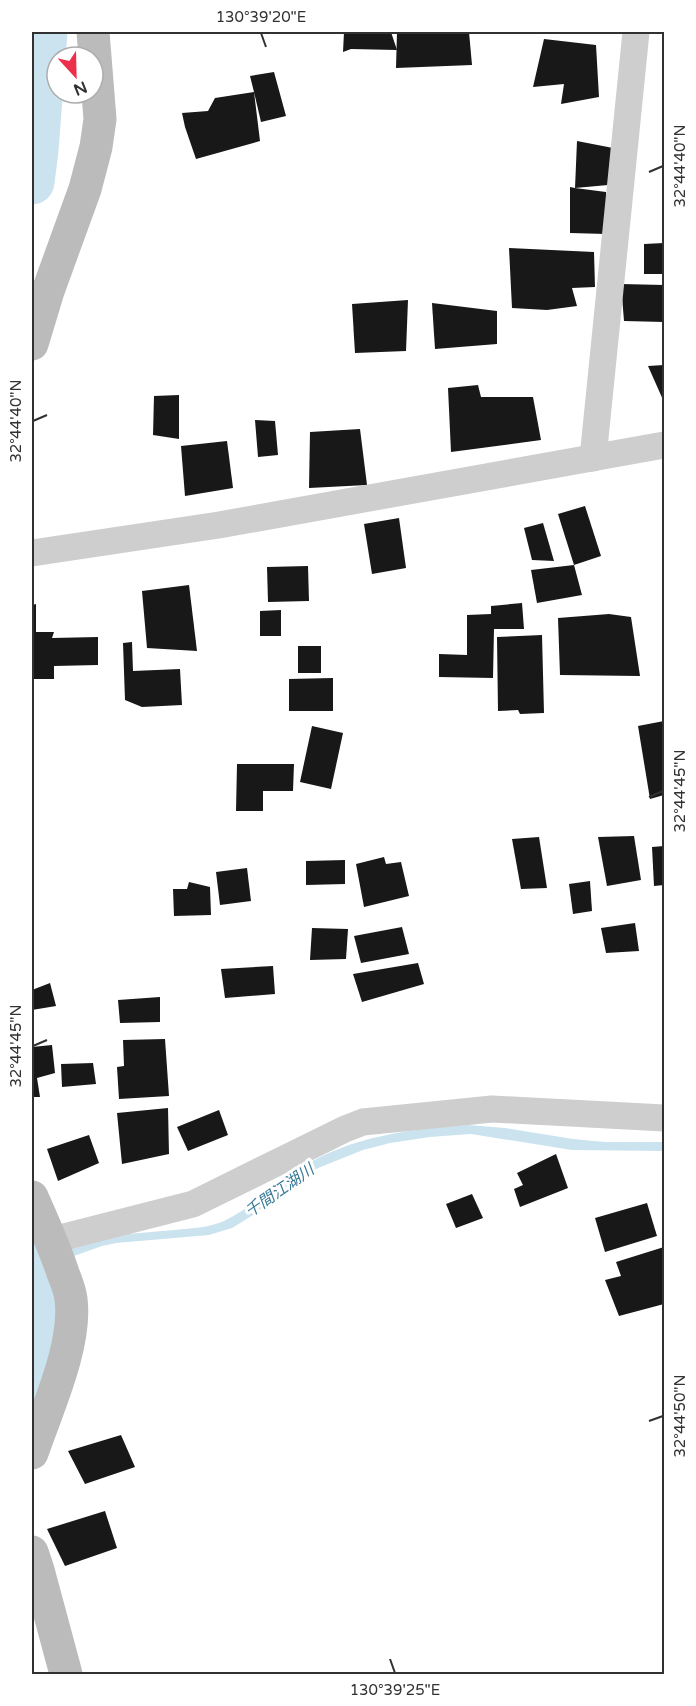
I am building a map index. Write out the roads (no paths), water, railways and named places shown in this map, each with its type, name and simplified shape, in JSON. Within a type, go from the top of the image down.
[{"type":"street","points":[[32,345],[48,291],[86,189],[96,147],[100,119],[93,32]]},
{"type":"street","points":[[593,458],[636,32]]},
{"type":"street","points":[[32,553],[219,525],[664,445]]},
{"type":"street","points":[[52,1240],[193,1204],[363,1122],[492,1109],[664,1118]]},
{"type":"street","points":[[32,1197],[52,1240],[71,1298],[72,1324],[62,1368],[32,1453]]},
{"type":"street","points":[[32,1552],[66,1674]]},
{"type":"water","name":"千間江湖川","points":[[468,1125],[605,1142],[664,1142],[664,1151],[572,1150],[471,1134],[390,1143],[363,1150],[318,1168],[281,1191],[253,1215],[232,1228],[209,1235],[116,1243],[71,1257],[68,1249],[106,1237],[194,1228],[218,1223],[245,1209],[302,1167],[341,1148],[361,1141],[404,1132]]},
{"type":"waterway","points":[[32,182],[45,32]]},
{"type":"waterway","points":[[32,1254],[48,1294],[50,1309],[49,1332],[44,1356],[32,1387]]}]
